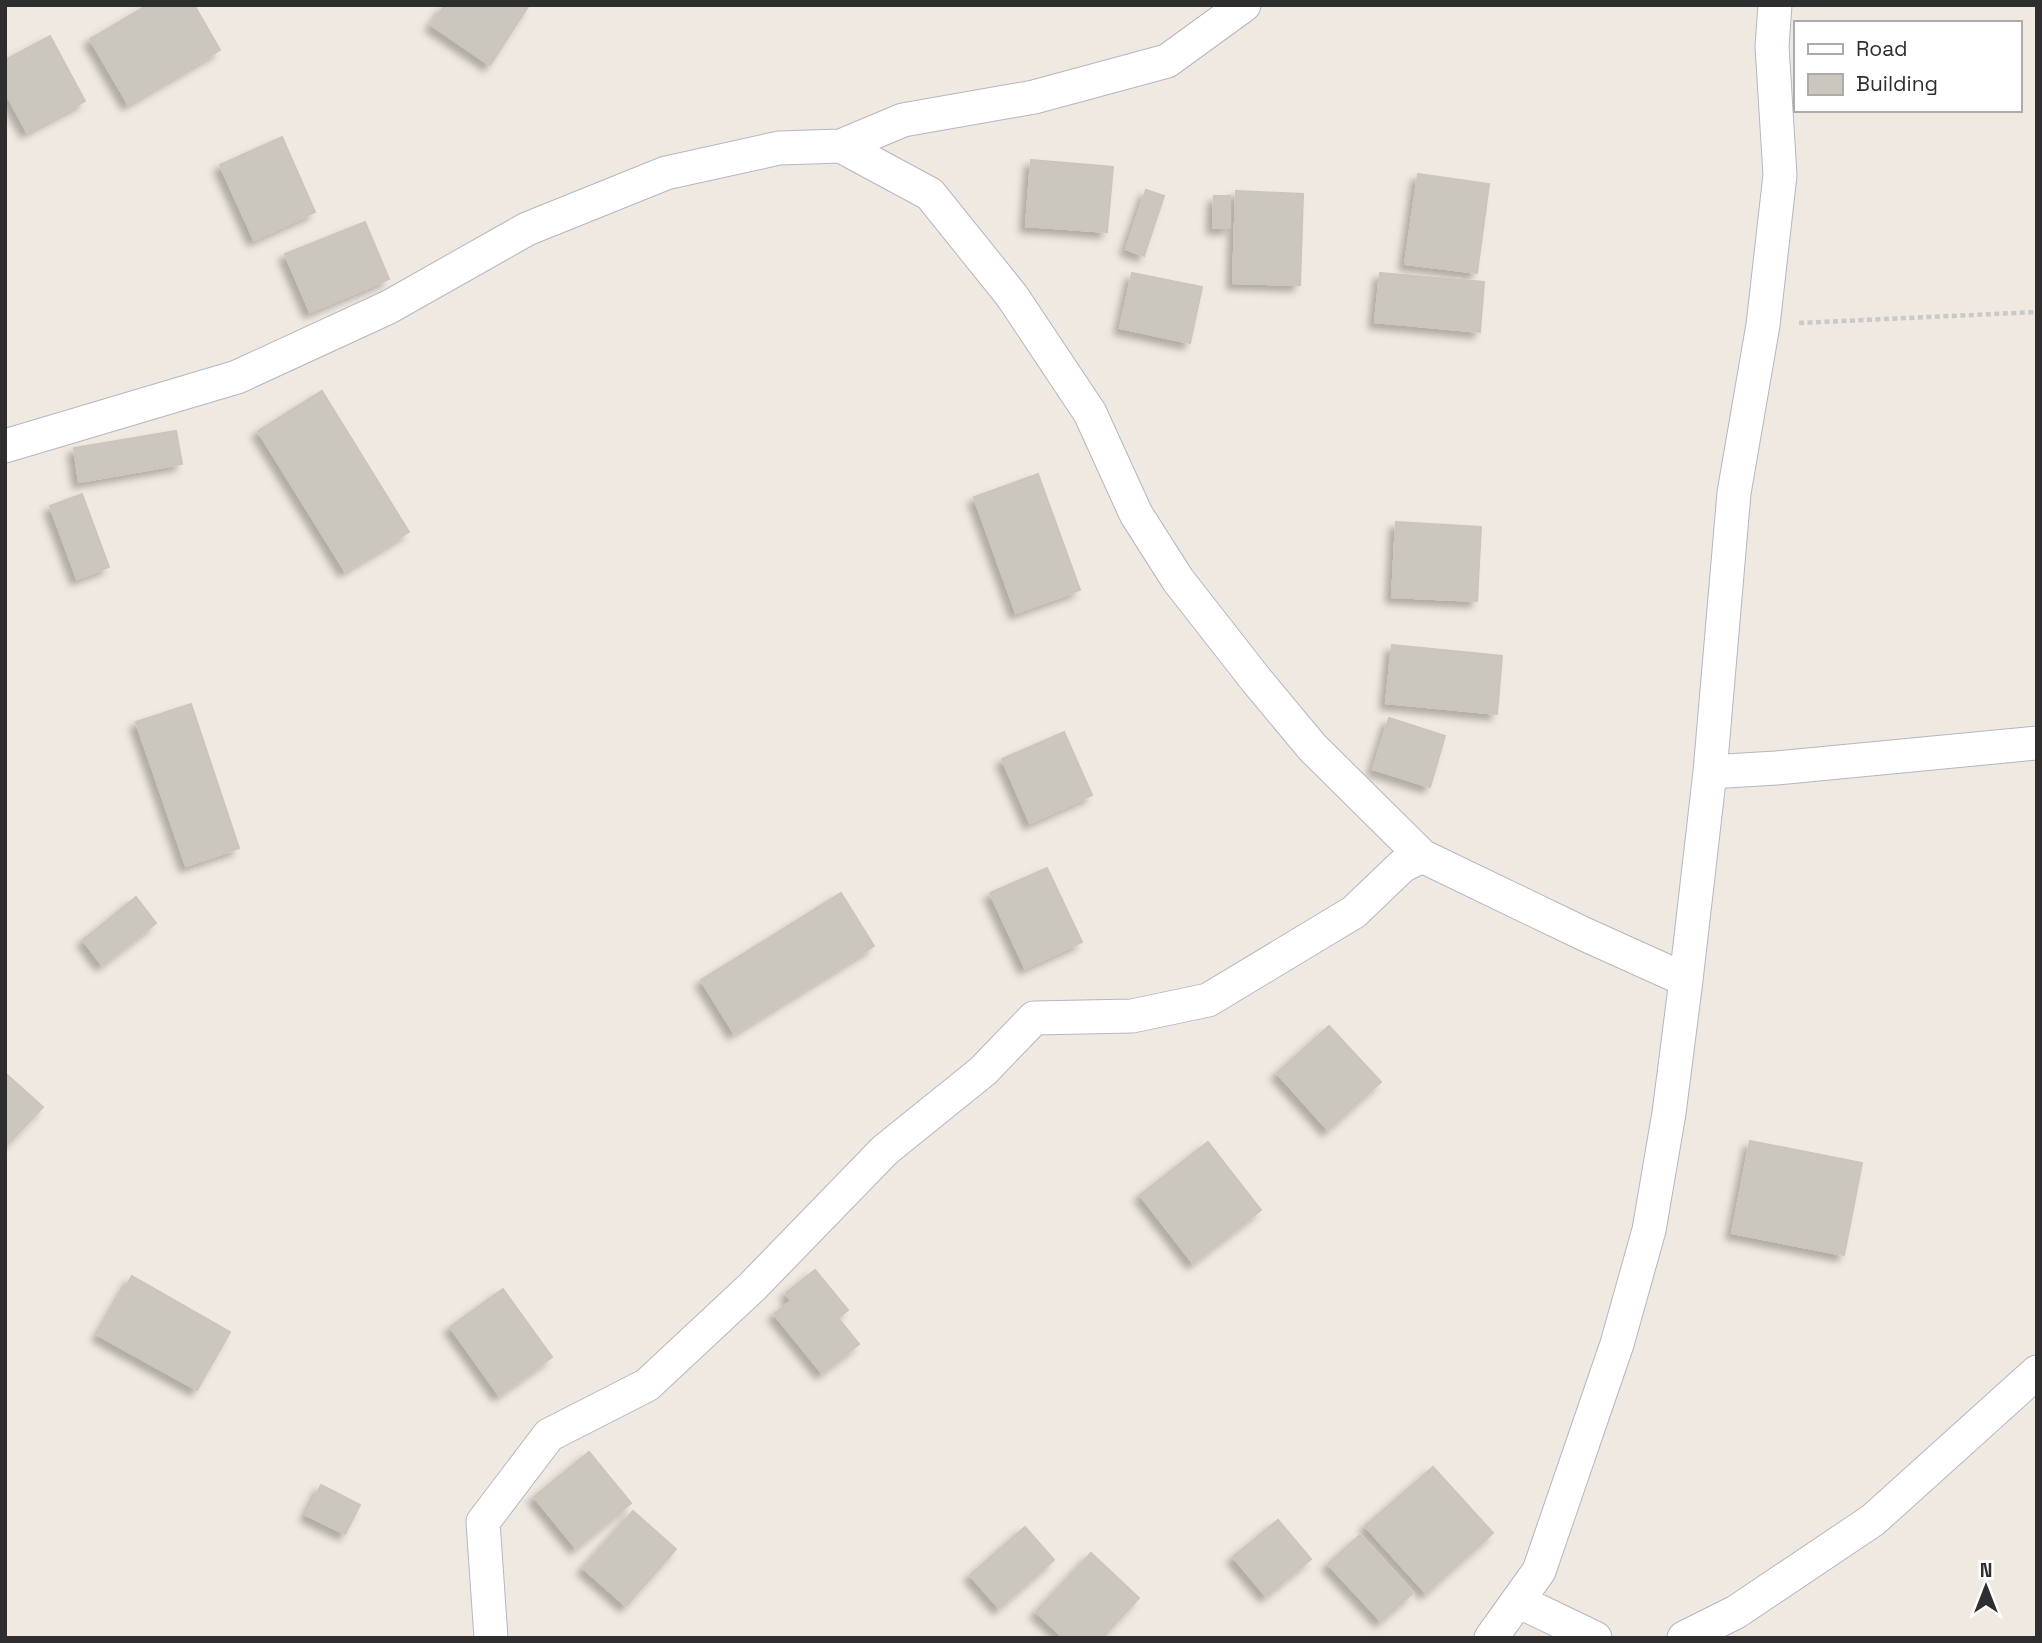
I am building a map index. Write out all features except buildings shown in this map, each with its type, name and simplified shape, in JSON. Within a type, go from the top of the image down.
[{"type":"street","points":[[5,446],[237,377],[388,307],[527,229],[666,173],[779,148],[841,146],[903,120],[1034,97],[1167,61],[1244,5]]},
{"type":"street","points":[[1491,1638],[1539,1571],[1617,1344],[1649,1230],[1669,1113],[1710,772],[1734,493],[1763,325],[1780,176],[1772,46],[1775,5]]},
{"type":"street","points":[[841,146],[930,194],[1012,296],[1090,413],[1136,514],[1178,580],[1312,747],[1422,856],[1686,980]]},
{"type":"street","points":[[1710,772],[2037,743]]},
{"type":"street","points":[[491,1638],[483,1522],[548,1435],[647,1385],[752,1287],[885,1150],[983,1071],[1034,1018],[1132,1016],[1208,1000],[1354,912],[1402,866],[1422,856]]},
{"type":"street","points":[[1684,1638],[1736,1612],[1873,1520],[2037,1372]]},
{"type":"street","points":[[1518,1601],[1595,1638]]},
{"type":"path","points":[[1763,325],[2037,312]]}]
